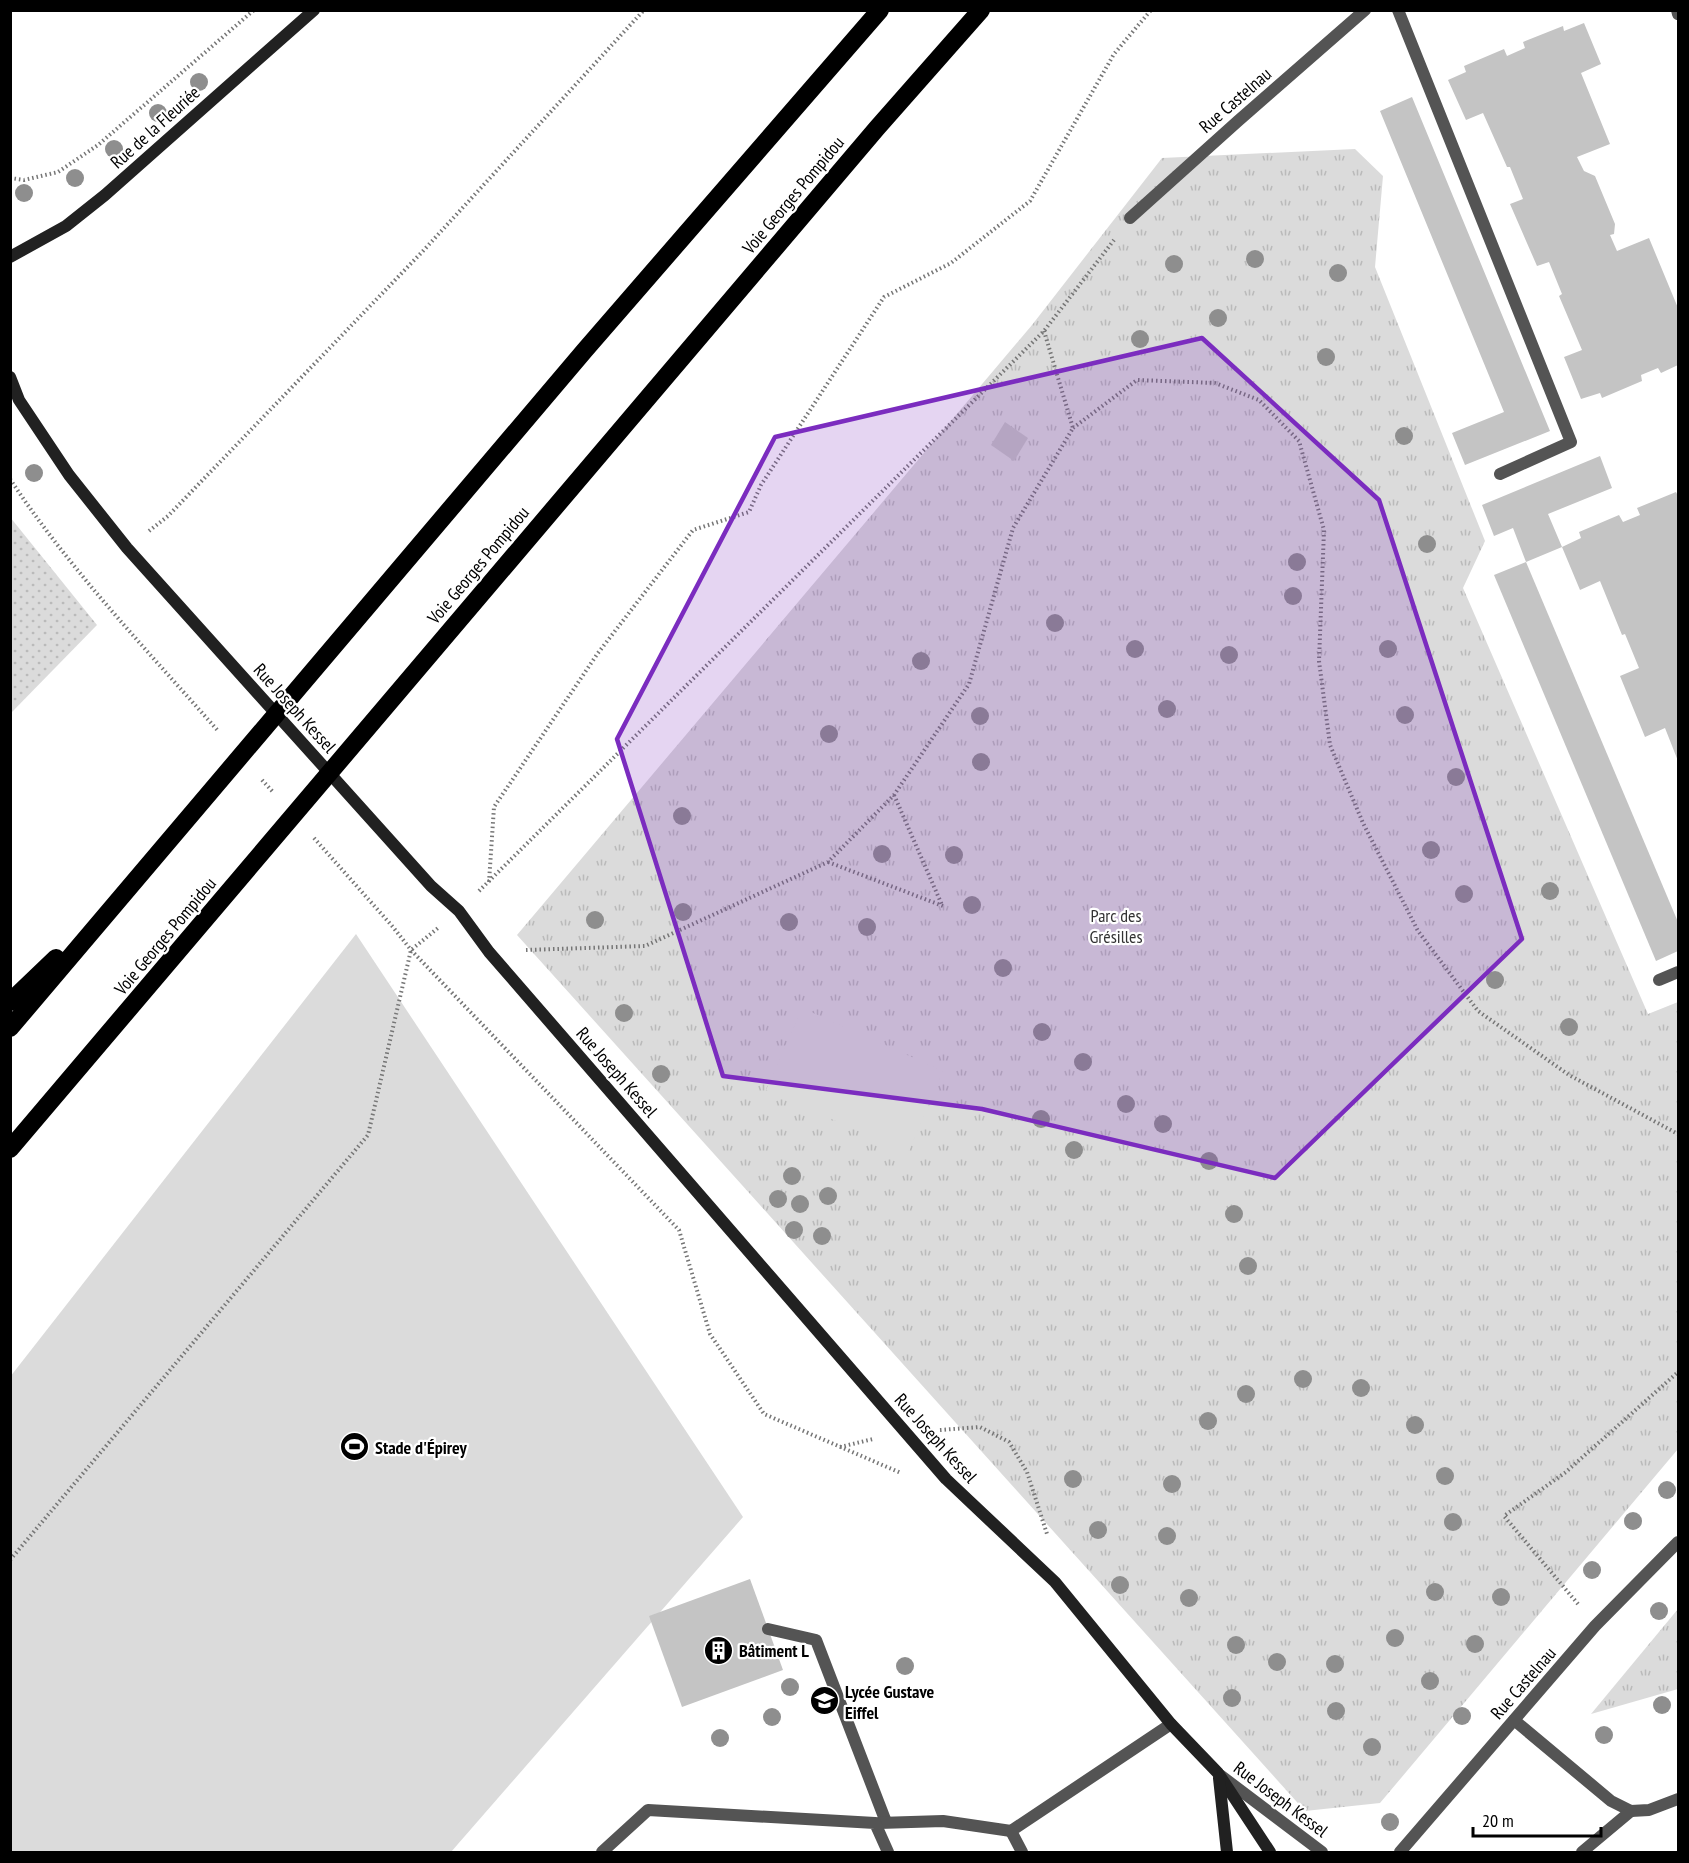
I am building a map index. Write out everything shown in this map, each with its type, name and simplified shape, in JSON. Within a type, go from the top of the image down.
[{"type":"highway","points":[[10,1028],[585,350],[880,10]]},
{"type":"highway","name":"Voie Georges Pompidou","points":[[10,1149],[877,128],[981,10]]},
{"type":"highway","points":[[10,1002],[130,885]]},
{"type":"street","name":"Rue de la Fleuriée","points":[[10,257],[66,226],[105,195],[314,10]]},
{"type":"street","name":"Rue Castelnau","points":[[1130,218],[1365,10]]},
{"type":"street","points":[[1398,10],[1571,442],[1500,474]]},
{"type":"street","name":"Rue Joseph Kessel","points":[[10,377],[19,400],[69,475],[128,548],[431,886],[459,911],[489,952],[946,1479],[1055,1582],[1171,1724],[1218,1773],[1322,1852]]},
{"type":"street","points":[[1659,980],[1678,972]]},
{"type":"street","name":"Rue Castelnau","points":[[1400,1852],[1595,1626],[1678,1542]]},
{"type":"street","points":[[768,1629],[816,1640],[888,1852]]},
{"type":"street","points":[[1514,1720],[1611,1801],[1631,1811],[1649,1810],[1678,1799]]},
{"type":"street","points":[[602,1852],[648,1810],[880,1823],[943,1821],[1011,1831],[1171,1724]]},
{"type":"street","name":"Rue Joseph Kessel","points":[[1218,1773],[1227,1852]]},
{"type":"street","name":"Rue Joseph Kessel","points":[[1218,1773],[1270,1852]]},
{"type":"street","points":[[1582,1852],[1631,1811]]},
{"type":"street","points":[[1011,1831],[1022,1852]]},
{"type":"path","points":[[10,178],[24,180],[58,172],[98,145],[254,10]]},
{"type":"path","points":[[128,548],[168,516],[293,387],[423,251],[644,10]]},
{"type":"path","points":[[489,882],[494,807],[598,652],[693,530],[749,512],[761,485],[884,297],[951,263],[1030,201],[1114,54],[1151,10]]},
{"type":"path","points":[[10,1560],[368,1135],[411,950],[459,911],[489,882],[1044,331],[1130,218]]},
{"type":"path","points":[[1044,331],[1073,428]]},
{"type":"path","points":[[489,952],[645,946],[828,862],[894,795],[969,684],[1013,528],[1073,428],[1137,380],[1215,382],[1259,400],[1299,441],[1324,530],[1320,661],[1330,745],[1363,823],[1418,932],[1478,1011],[1569,1076],[1678,1134]]},
{"type":"path","points":[[10,478],[103,601]]},
{"type":"path","points":[[828,862],[943,906],[894,795]]},
{"type":"path","points":[[393,927],[411,950],[679,1230],[710,1334],[764,1414],[912,1478],[946,1479]]},
{"type":"path","points":[[1595,1626],[1556,1575],[1504,1516],[1566,1472],[1678,1372]]},
{"type":"highlighted area","points":[[1202,338],[1379,500],[1522,939],[1275,1178],[982,1109],[723,1076],[617,739],[775,437]]},
{"type":"green space","name":"Parc des Grésilles","points":[[1355,149],[1383,176],[1375,267],[1485,541],[1463,588],[1648,1014],[1678,1002],[1678,1449],[1380,1803],[1305,1811],[517,935],[1032,325],[1162,158]]},
{"type":"green space","points":[[10,517],[97,625],[11,713],[10,713]]},
{"type":"green space","name":"Stade d'Épirey","points":[[356,934],[743,1517],[451,1852],[11,1852],[10,1377]]},
{"type":"green space","points":[[802,1008],[943,1071],[908,1153],[766,1090]]},
{"type":"green space","points":[[1678,1609],[1678,1689],[1591,1714]]},
{"type":"building","points":[[1584,23],[1601,64],[1581,73],[1610,144],[1577,157],[1584,171],[1595,176],[1615,224],[1614,234],[1610,235],[1617,251],[1649,238],[1678,308],[1678,365],[1661,373],[1658,368],[1641,375],[1642,381],[1602,398],[1600,393],[1581,399],[1564,357],[1582,350],[1559,296],[1562,294],[1549,262],[1537,266],[1510,204],[1523,199],[1510,167],[1507,167],[1483,113],[1466,120],[1448,80],[1466,72],[1464,66],[1504,49],[1507,56],[1525,48],[1523,42],[1563,26],[1564,31]]},
{"type":"building","points":[[1412,97],[1550,431],[1465,465],[1452,433],[1504,412],[1380,111]]},
{"type":"building","points":[[1005,422],[1028,438],[1014,461],[991,445]]},
{"type":"building","points":[[1600,456],[1612,488],[1548,514],[1562,547],[1526,562],[1513,528],[1494,536],[1482,505]]},
{"type":"building","points":[[1676,492],[1678,496],[1678,761],[1665,728],[1645,737],[1620,676],[1639,668],[1625,634],[1622,635],[1600,581],[1580,590],[1562,547],[1581,538],[1579,532],[1619,515],[1623,522],[1640,515],[1637,508]]},
{"type":"building","points":[[1526,562],[1678,922],[1678,951],[1656,961],[1494,575]]},
{"type":"building","name":"Bâtiment L","points":[[750,1579],[783,1670],[682,1707],[649,1616]]},
{"type":"place","name":"Stade d'Épirey","points":[[354,1447]]},
{"type":"place","name":"Bâtiment L","points":[[718,1650]]},
{"type":"place","name":"Lycée Gustave Eiffel","points":[[824,1701]]}]
